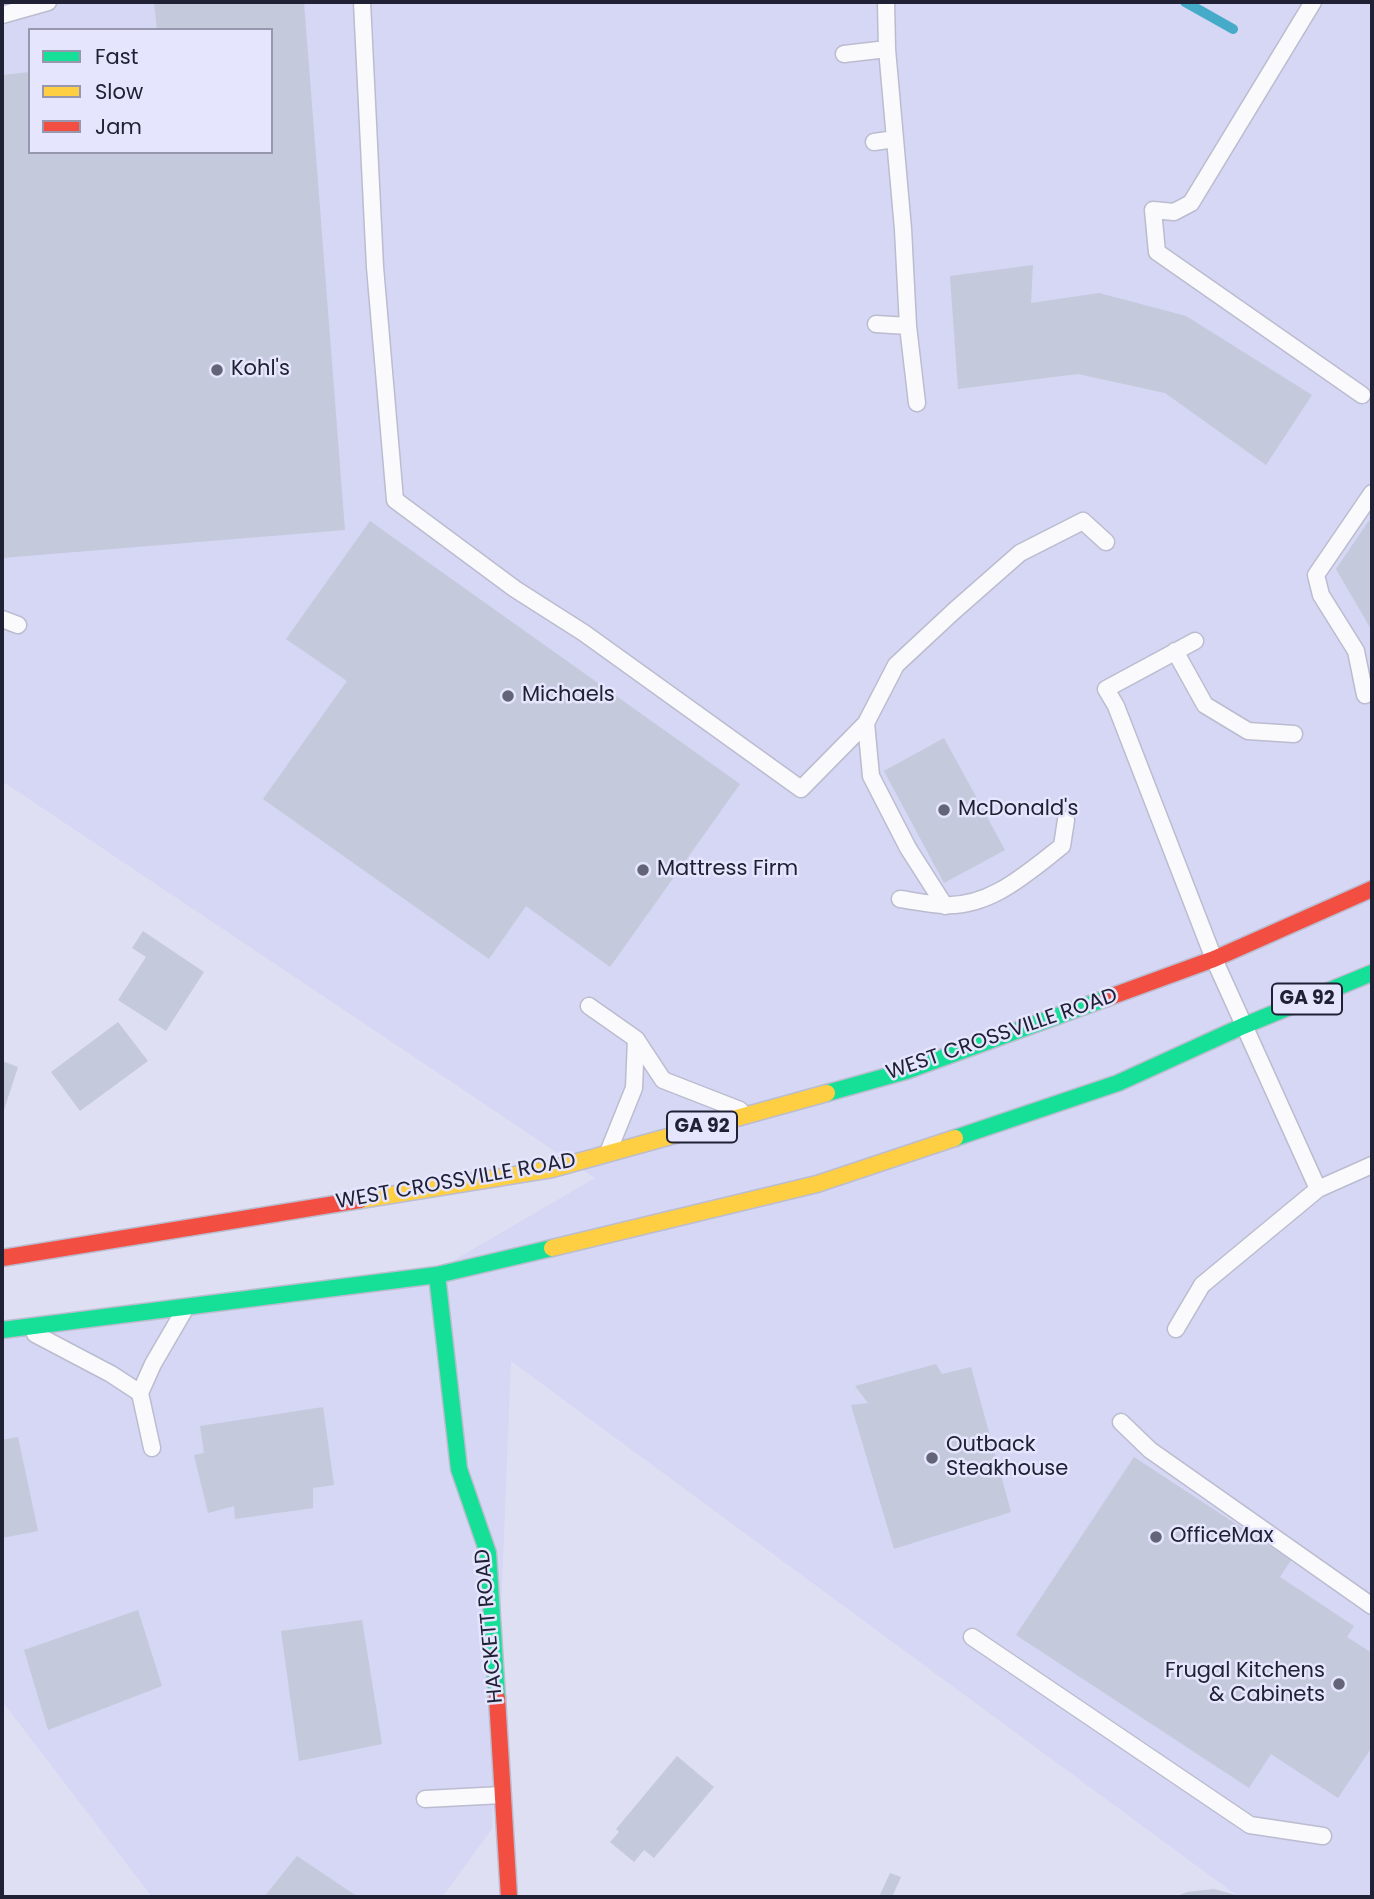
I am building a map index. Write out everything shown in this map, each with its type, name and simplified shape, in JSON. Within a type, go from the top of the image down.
[{"type":"main road","name":"WEST CROSSVILLE ROAD","points":[[2,1258],[552,1169],[906,1071],[1214,959],[1372,889]]},
{"type":"main road","name":"GA 92","points":[[2,1330],[437,1275],[817,1184],[1118,1083],[1243,1026],[1372,973]]},
{"type":"main road","name":"HACKETT ROAD","points":[[437,1275],[459,1469],[488,1553],[509,1897]]},
{"type":"lane","points":[[2,15],[48,2]]},
{"type":"lane","points":[[362,2],[375,267],[395,500],[515,589],[584,633],[801,789],[866,723],[896,665],[1020,553],[1083,521],[1107,542]]},
{"type":"lane","points":[[886,2],[887,49],[903,229],[908,326],[917,403]]},
{"type":"lane","points":[[1313,2],[1191,203],[1174,212],[1153,210],[1157,252],[1362,396]]},
{"type":"lane","points":[[844,54],[887,49]]},
{"type":"lane","points":[[874,142],[895,139]]},
{"type":"lane","points":[[886,230],[903,229]]},
{"type":"lane","points":[[876,324],[908,326]]},
{"type":"lane","points":[[1365,695],[1356,651],[1321,595],[1316,575],[1372,493]]},
{"type":"lane","points":[[2,620],[18,625]]},
{"type":"lane","points":[[1195,640],[1106,690],[1116,706],[1214,959],[1318,1189]]},
{"type":"lane","points":[[1175,651],[1205,705],[1248,731],[1294,734]]},
{"type":"lane","points":[[866,723],[871,776],[908,848],[946,906]]},
{"type":"lane","points":[[900,899],[946,906],[978,901],[1010,886],[1062,846],[1066,820]]},
{"type":"lane","points":[[589,1006],[636,1038],[663,1080],[750,1114]]},
{"type":"lane","points":[[607,1154],[634,1088],[636,1038]]},
{"type":"lane","points":[[1176,1329],[1202,1285],[1318,1189],[1372,1165]]},
{"type":"lane","points":[[152,1448],[140,1393],[153,1364],[186,1307]]},
{"type":"lane","points":[[23,1327],[111,1374],[140,1393]]},
{"type":"lane","points":[[1121,1422],[1150,1450],[1372,1606]]},
{"type":"lane","points":[[972,1637],[1250,1825],[1323,1836]]},
{"type":"lane","points":[[425,1798],[502,1795]]},
{"type":"shaded area","points":[[2,2],[1372,2],[1372,1897],[1239,1897],[511,1361],[492,1829],[442,1897],[152,1897],[2,1701],[2,1340],[410,1286],[595,1178],[2,781]]},
{"type":"building","points":[[154,2],[304,2],[345,530],[2,558],[2,75],[28,72],[28,154],[273,154],[273,28],[157,28]]},
{"type":"building","points":[[1033,265],[1031,303],[1099,293],[1186,316],[1312,395],[1266,465],[1165,393],[1078,374],[958,389],[950,276]]},
{"type":"building","points":[[1372,519],[1372,631],[1336,569]]},
{"type":"building","points":[[370,521],[740,784],[610,967],[526,906],[489,959],[263,799],[347,681],[286,639]]},
{"type":"building","name":"McDonald's","points":[[944,738],[1005,850],[944,883],[884,771]]},
{"type":"building","points":[[143,931],[204,972],[166,1031],[118,1000],[146,957],[132,948]]},
{"type":"building","points":[[118,1022],[148,1061],[80,1111],[51,1072]]},
{"type":"building","points":[[2,1061],[18,1067],[2,1116]]},
{"type":"building","name":"Outback Steakhouse","points":[[936,1364],[942,1374],[971,1367],[1011,1512],[894,1549],[851,1405],[868,1403],[855,1386]]},
{"type":"building","points":[[323,1407],[334,1485],[313,1488],[313,1508],[235,1519],[234,1506],[208,1513],[194,1455],[204,1453],[200,1426]]},
{"type":"building","points":[[18,1437],[38,1531],[2,1538],[2,1440]]},
{"type":"building","points":[[1134,1457],[1291,1560],[1280,1577],[1354,1626],[1347,1637],[1372,1653],[1372,1747],[1338,1798],[1271,1754],[1249,1788],[1016,1635]]},
{"type":"building","points":[[138,1610],[162,1686],[48,1730],[24,1650]]},
{"type":"building","points":[[362,1620],[382,1744],[299,1761],[281,1631]]},
{"type":"building","points":[[677,1756],[714,1787],[654,1858],[644,1850],[634,1862],[610,1842],[619,1832],[616,1829]]},
{"type":"building","points":[[297,1856],[358,1897],[264,1897]]},
{"type":"building","points":[[890,1873],[901,1877],[892,1897],[879,1897]]},
{"type":"building","points":[[1214,1889],[1243,1897],[1175,1897],[1187,1892]]},
{"type":"waterway","points":[[1185,2],[1233,29]]},
{"type":"traffic: fast","points":[[955,1138],[1118,1083],[1243,1026],[1372,973]]},
{"type":"traffic: fast","points":[[827,1093],[906,1071],[1107,998]]},
{"type":"traffic: fast","points":[[2,1330],[437,1275],[552,1248]]},
{"type":"traffic: fast","points":[[437,1275],[459,1469],[488,1553],[497,1698]]},
{"type":"traffic: slow","points":[[360,1200],[552,1169],[827,1093]]},
{"type":"traffic: slow","points":[[552,1248],[817,1184],[955,1138]]},
{"type":"traffic: jam","points":[[1107,998],[1214,959],[1372,889]]},
{"type":"traffic: jam","points":[[2,1258],[360,1200]]},
{"type":"traffic: jam","points":[[497,1698],[509,1897]]},
{"type":"place","name":"Kohl's","points":[[217,370]]},
{"type":"place","name":"Michaels","points":[[508,696]]},
{"type":"place","name":"McDonald's","points":[[944,810]]},
{"type":"place","name":"Mattress Firm","points":[[643,870]]},
{"type":"place","name":"Outback Steakhouse","points":[[932,1458]]},
{"type":"place","name":"OfficeMax","points":[[1156,1537]]},
{"type":"place","name":"Frugal Kitchens & Cabinets","points":[[1339,1684]]}]
